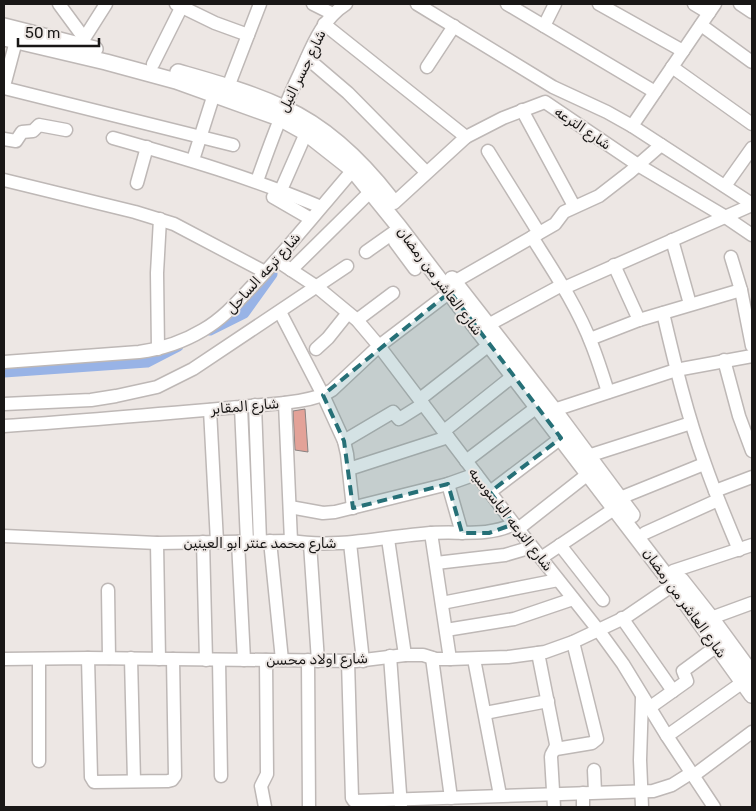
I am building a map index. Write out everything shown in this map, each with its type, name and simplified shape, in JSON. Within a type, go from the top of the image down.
[{"type":"main road","name":"شارع العاشر من رمضان","points":[[4,26],[82,42],[228,86],[281,112],[353,170],[372,191],[416,262],[452,287],[488,325],[588,456],[617,503],[673,578],[746,657],[752,695]]},
{"type":"main road","name":"شارع العاشر من رمضان","points":[[10,39],[106,62],[281,112],[313,124],[332,139],[377,180],[394,202],[489,345],[512,376],[588,474],[645,533],[717,646],[748,678]]},
{"type":"street","points":[[59,4],[82,42],[106,4]]},
{"type":"street","points":[[228,86],[260,4]]},
{"type":"street","points":[[313,4],[333,14]]},
{"type":"street","name":"شارع جسر النيل","points":[[256,181],[281,112],[312,46],[324,24],[346,4]]},
{"type":"street","points":[[417,4],[553,87],[632,126],[752,204]]},
{"type":"street","points":[[507,4],[655,92]]},
{"type":"street","points":[[544,26],[555,4]]},
{"type":"street","points":[[599,4],[683,51]]},
{"type":"street","points":[[632,126],[712,8],[694,4]]},
{"type":"street","points":[[740,4],[752,12]]},
{"type":"street","points":[[153,64],[180,5],[214,23],[248,35]]},
{"type":"street","points":[[324,24],[466,137]]},
{"type":"street","points":[[700,25],[752,62]]},
{"type":"street","points":[[427,67],[454,26]]},
{"type":"street","points":[[10,39],[4,87],[233,144]]},
{"type":"street","points":[[307,58],[348,93],[426,172]]},
{"type":"street","points":[[672,67],[752,124]]},
{"type":"street","points":[[193,160],[214,94]]},
{"type":"street","name":"شارع الترعه","points":[[394,202],[466,137],[484,126],[542,103],[548,104],[638,165],[724,216],[752,235]]},
{"type":"street","points":[[522,110],[574,206],[599,196],[661,145]]},
{"type":"street","points":[[4,140],[16,141],[22,132],[33,131],[38,125],[66,130]]},
{"type":"street","points":[[277,193],[306,133]]},
{"type":"street","points":[[113,138],[193,160],[256,181],[277,193],[311,219]]},
{"type":"street","points":[[137,183],[147,147]]},
{"type":"street","points":[[725,186],[752,148]]},
{"type":"street","points":[[488,151],[536,235],[590,339],[608,392]]},
{"type":"street","name":"شارع ترعه الساحل","points":[[4,362],[139,352],[158,349],[189,338],[219,319],[232,308],[353,170]]},
{"type":"street","points":[[4,180],[160,219],[174,224],[265,272]]},
{"type":"street","points":[[291,270],[372,191]]},
{"type":"street","points":[[277,193],[321,207]]},
{"type":"street","points":[[488,325],[563,286],[752,204]]},
{"type":"street","name":"شارع المقابر","points":[[4,426],[210,410],[286,402],[323,395],[332,390],[379,346],[452,287],[557,223],[564,212],[574,206]]},
{"type":"street","points":[[158,349],[157,273],[160,219]]},
{"type":"street","points":[[366,252],[397,234]]},
{"type":"street","points":[[672,240],[690,304]]},
{"type":"street","points":[[731,256],[741,290],[752,346]]},
{"type":"street","name":"شارع الترعه الباسوسيه","points":[[276,260],[317,287],[352,316],[379,346],[623,664],[646,703],[714,807]]},
{"type":"street","points":[[614,265],[639,320]]},
{"type":"street","name":"شارع ترعه الساحل","points":[[4,404],[90,400],[157,386],[193,369],[347,266]]},
{"type":"street","points":[[590,339],[639,320],[741,290]]},
{"type":"street","points":[[316,349],[352,316],[394,293]]},
{"type":"street","points":[[280,312],[323,395],[344,441],[349,469],[352,508]]},
{"type":"street","points":[[663,313],[676,370],[704,464],[739,550]]},
{"type":"street","points":[[344,441],[393,412],[399,419],[489,345]]},
{"type":"street","points":[[554,410],[676,370],[752,356]]},
{"type":"street","points":[[724,360],[736,407],[752,451]]},
{"type":"street","points":[[349,469],[446,434],[512,376]]},
{"type":"street","points":[[286,402],[291,541]]},
{"type":"street","points":[[255,405],[265,541],[282,660]]},
{"type":"street","points":[[241,406],[244,660]]},
{"type":"street","points":[[466,461],[537,407]]},
{"type":"street","points":[[210,410],[217,542]]},
{"type":"street","points":[[588,456],[691,423]]},
{"type":"street","points":[[490,492],[561,438]]},
{"type":"street","points":[[541,558],[617,503],[704,464]]},
{"type":"street","points":[[290,507],[324,513],[352,508],[448,484],[476,474]]},
{"type":"street","name":"شارع محمد عنتر ابو العينين","points":[[4,536],[157,543],[291,541],[310,544],[350,543],[431,533],[489,533],[516,527],[588,474]]},
{"type":"street","points":[[645,533],[752,477]]},
{"type":"street","points":[[448,484],[462,533]]},
{"type":"street","points":[[431,533],[450,659]]},
{"type":"street","points":[[388,538],[405,655]]},
{"type":"street","points":[[203,542],[206,660]]},
{"type":"street","points":[[157,543],[160,659]]},
{"type":"street","points":[[350,543],[363,661]]},
{"type":"street","points":[[309,807],[313,661],[310,544]]},
{"type":"street","points":[[560,545],[603,600]]},
{"type":"street","name":"شارع اولاد محسن","points":[[4,659],[131,658],[363,661],[405,655],[474,659],[538,653],[553,650],[599,631],[622,618],[673,578],[752,545]]},
{"type":"street","points":[[436,563],[505,555],[532,547]]},
{"type":"street","points":[[442,603],[558,580]]},
{"type":"street","points":[[108,590],[109,658]]},
{"type":"street","points":[[446,630],[514,619],[573,599]]},
{"type":"street","points":[[711,618],[752,603]]},
{"type":"street","points":[[622,618],[673,691]]},
{"type":"street","points":[[554,807],[551,754],[556,749],[592,743],[596,740],[573,642]]},
{"type":"street","points":[[642,807],[640,792],[640,729],[646,703],[673,691],[687,681],[683,671],[717,646]]},
{"type":"street","points":[[538,653],[556,749]]},
{"type":"street","points":[[390,656],[401,804]]},
{"type":"street","points":[[88,658],[90,777],[94,782],[172,780],[175,772],[173,659]]},
{"type":"street","points":[[131,658],[134,782]]},
{"type":"street","points":[[432,658],[451,798]]},
{"type":"street","points":[[39,659],[39,761]]},
{"type":"street","points":[[474,659],[484,713],[492,800]]},
{"type":"street","points":[[219,660],[221,776]]},
{"type":"street","points":[[265,807],[265,796],[261,786],[267,774],[266,660]]},
{"type":"street","points":[[348,661],[352,798],[355,801],[401,804],[451,798],[492,800],[553,793],[653,791],[672,785],[692,775],[752,732]]},
{"type":"street","points":[[667,736],[748,678]]},
{"type":"street","points":[[484,713],[548,701]]},
{"type":"street","points":[[583,807],[589,793],[594,770]]},
{"type":"highlighted area","points":[[450,292],[561,438],[490,492],[514,524],[489,533],[462,533],[448,484],[353,508],[344,441],[323,395]]},
{"type":"building","points":[[305,409],[308,452],[295,450],[293,411]]},
{"type":"waterway","points":[[210,330],[244,313],[272,274]]},
{"type":"waterway","points":[[4,372],[147,362],[178,346]]}]
